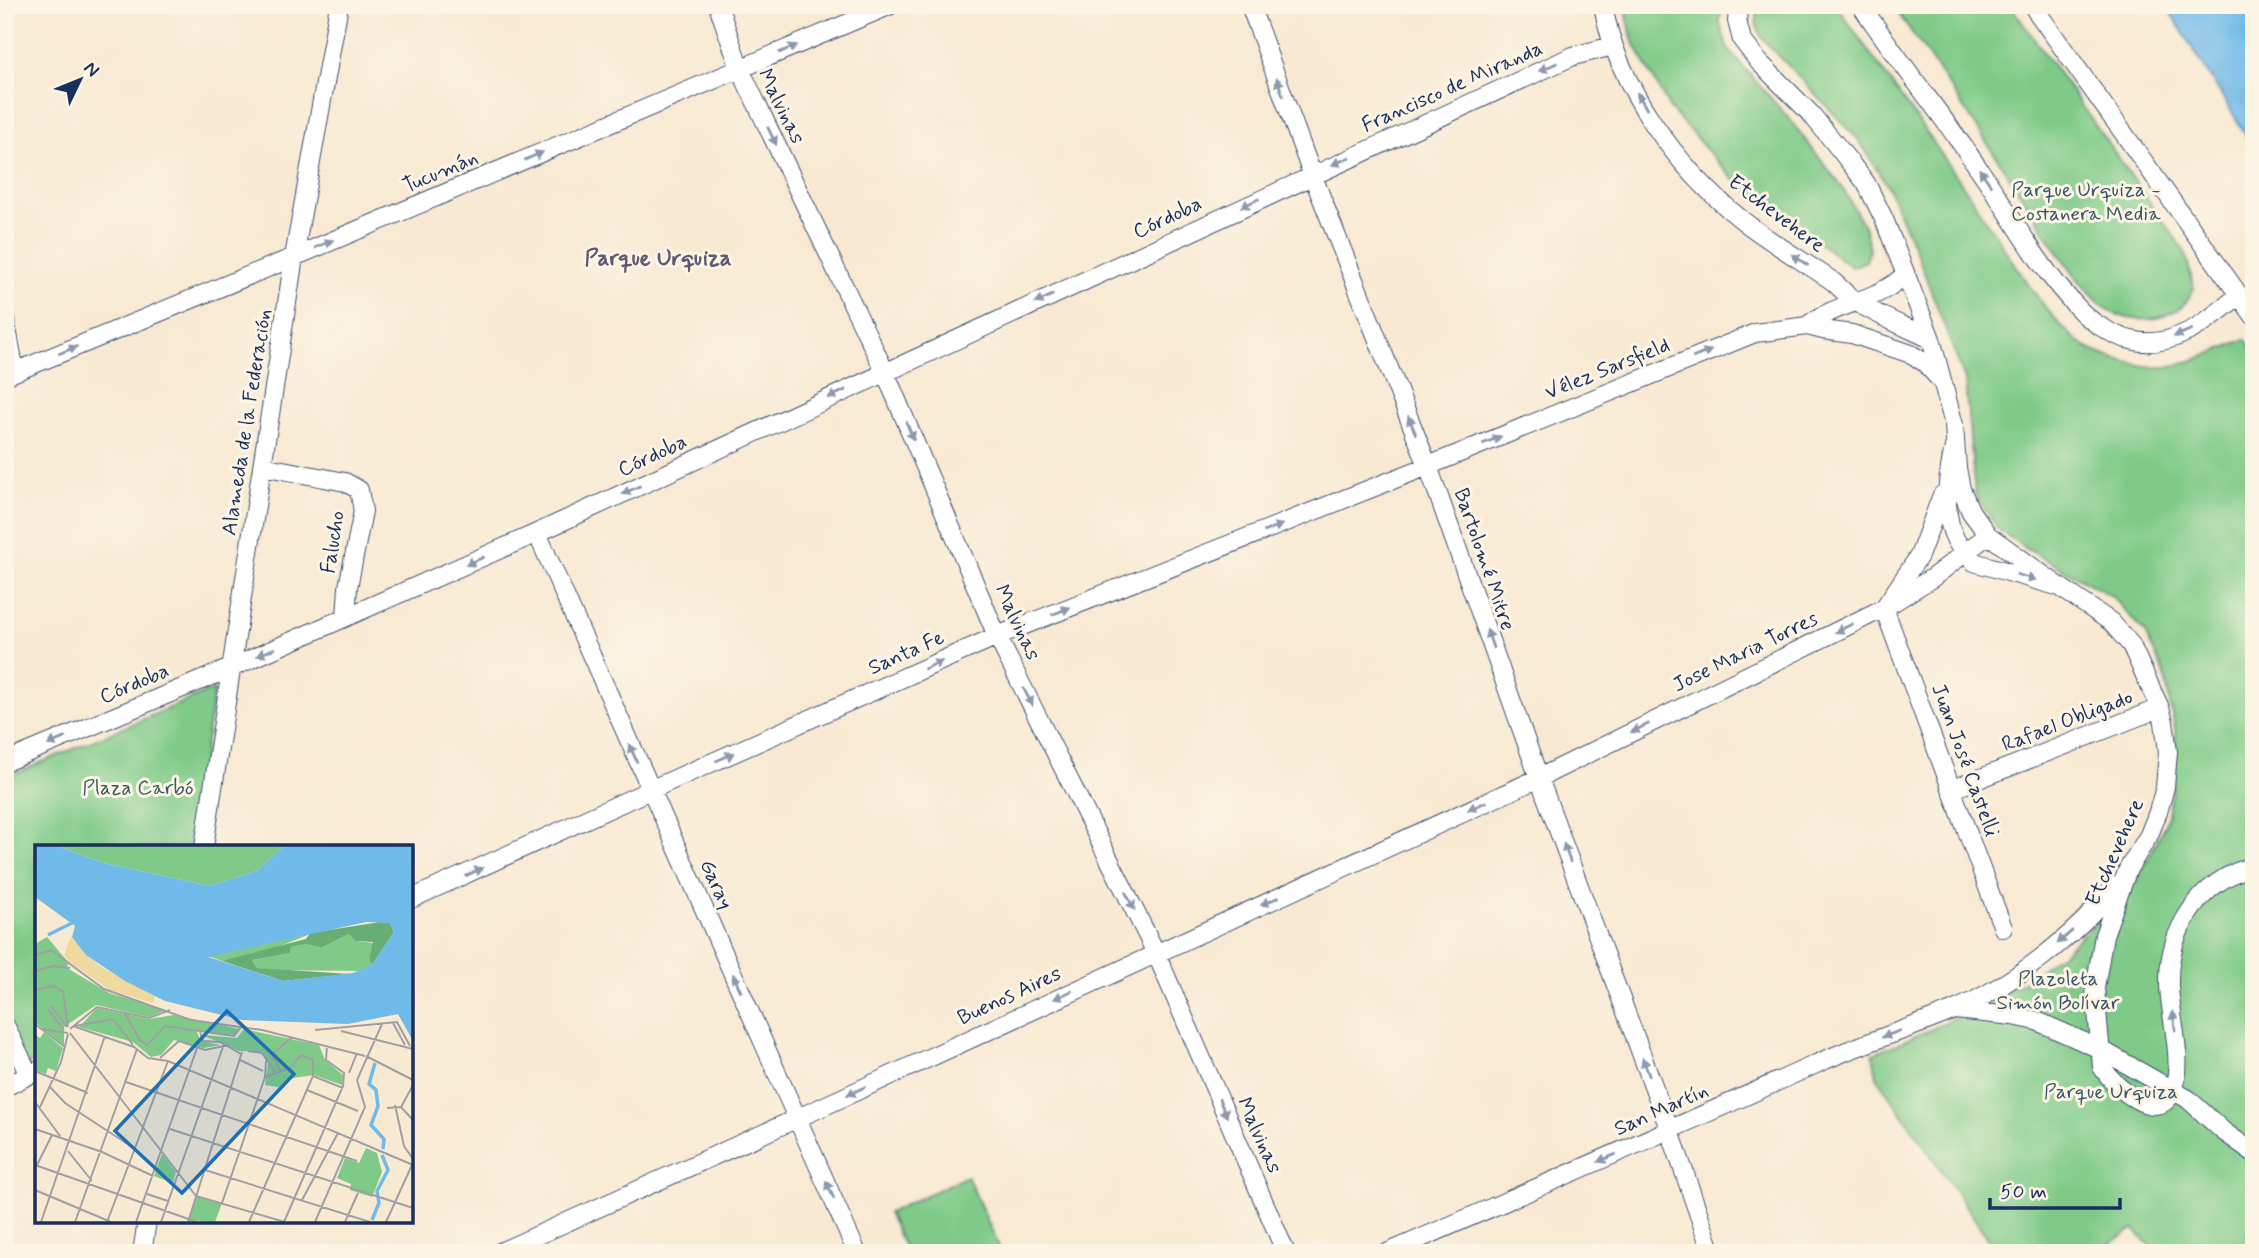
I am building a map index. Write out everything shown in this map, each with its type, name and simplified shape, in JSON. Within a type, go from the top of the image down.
[{"type":"street","name":"Alameda de la Federación","points":[[204,845],[294,257],[338,5]]},
{"type":"street","name":"Malvinas","points":[[718,5],[740,69],[885,372],[997,636],[1156,953],[1286,1253]]},
{"type":"street","name":"Tucumán","points":[[10,374],[891,5]]},
{"type":"street","name":"Bartolomé Mitre","points":[[1250,5],[1312,174],[1428,466],[1712,1253]]},
{"type":"street","name":"Etchevehere","points":[[1603,5],[1613,46],[1639,97],[1669,147],[1709,191],[1743,221],[1834,282],[1854,301],[1931,339]]},
{"type":"street","points":[[1740,5],[1737,21],[1742,40],[1759,62],[1811,114],[1866,183],[1884,219],[1905,274]]},
{"type":"street","points":[[1861,5],[1957,136],[2046,269],[2078,309],[2101,326],[2130,340],[2154,342],[2184,335],[2239,295]]},
{"type":"street","points":[[2032,5],[2254,316]]},
{"type":"street","name":"Francisco de Miranda","points":[[1312,174],[1573,56],[1613,46]]},
{"type":"street","name":"Córdoba","points":[[5,762],[233,667],[537,533],[1312,174]]},
{"type":"street","name":"Etchevehere","points":[[1905,274],[1931,339],[1954,425],[1961,489],[1971,512],[1988,536],[2111,622],[2131,645],[2160,708],[2168,752],[2165,787],[2149,835],[2128,869],[2109,917],[2095,988],[2102,1067],[2109,1078],[2145,1104],[2155,1105],[2168,1098],[2174,1089]]},
{"type":"street","name":"Vélez Sarsfield","points":[[1807,326],[1821,315],[1879,294],[1896,284],[1905,274]]},
{"type":"street","points":[[5,318],[10,374]]},
{"type":"street","name":"Vélez Sarsfield","points":[[1428,466],[1755,333],[1807,326],[1853,334],[1911,354],[1925,363],[1942,383]]},
{"type":"street","name":"Etchevehere","points":[[1955,443],[1946,483],[1946,503],[1951,527],[1963,553],[1974,562],[2060,587]]},
{"type":"street","name":"Falucho","points":[[262,466],[345,482],[359,490],[363,511],[348,587],[346,617]]},
{"type":"street","name":"Santa Fe","points":[[413,898],[997,636],[1428,466]]},
{"type":"street","points":[[1884,608],[1919,556],[1934,522],[1946,483]]},
{"type":"street","name":"Garay","points":[[537,533],[858,1253]]},
{"type":"street","points":[[1963,553],[1988,536]]},
{"type":"street","name":"Jose Maria Torres","points":[[1539,778],[1884,608],[1932,578],[1963,553]]},
{"type":"street","name":"Juan José Castelli","points":[[1884,608],[2003,928]]},
{"type":"street","name":"Rafael Obligado","points":[[1953,789],[2160,708]]},
{"type":"street","name":"Buenos Aires","points":[[498,1253],[1539,778]]},
{"type":"street","points":[[2174,1089],[2177,1064],[2169,984],[2171,959],[2178,930],[2195,903],[2214,884],[2238,870],[2254,866]]},
{"type":"street","name":"San Martín","points":[[1387,1253],[1670,1131],[1841,1052],[1955,1010],[2016,975],[2059,942],[2096,910],[2128,869]]},
{"type":"street","points":[[1955,1010],[2037,1021],[2100,1049],[2174,1089],[2205,1112],[2223,1131],[2254,1153]]},
{"type":"street","points":[[5,1025],[33,1073],[5,1087]]},
{"type":"street","points":[[142,1253],[147,1223]]},
{"type":"green space","points":[[1625,5],[1725,5],[1719,20],[1728,50],[1790,120],[1842,187],[1864,226],[1870,250],[1866,261],[1852,267],[1734,180],[1670,109],[1632,39]]},
{"type":"green space","name":"Parque Urquiza","points":[[1759,5],[1836,5],[1962,184],[2022,276],[2058,323],[2076,340],[2109,357],[2158,367],[2186,362],[2246,339],[2254,350],[2254,1253],[2159,1253],[2133,1229],[2096,1253],[1998,1253],[1877,1077],[1873,1054],[1934,1028],[2022,983],[2065,951],[2128,891],[2148,860],[2167,819],[2175,773],[2175,729],[2164,673],[2145,633],[2112,596],[2025,548],[1998,529],[1975,494],[1965,380],[1917,254],[1887,185],[1858,139],[1761,37],[1756,23]]},
{"type":"green space","name":"Parque Urquiza - Costanera Media","points":[[1892,5],[2010,5],[2185,252],[2194,288],[2186,302],[2167,315],[2134,319],[2112,312],[2092,296],[2060,256],[1960,101]]},
{"type":"green space","name":"Plaza Carbó","points":[[214,689],[190,845],[35,845],[35,1061],[26,1065],[5,1017],[5,778]]},
{"type":"green space","points":[[967,1176],[1002,1253],[907,1253],[888,1213]]},
{"type":"water","points":[[2166,5],[2254,5],[2254,148]]},
{"type":"district","name":"Parque Urquiza","points":[[658,257]]},
{"type":"park label","name":"Plazoleta Simón Bolívar","points":[[2058,990]]}]
